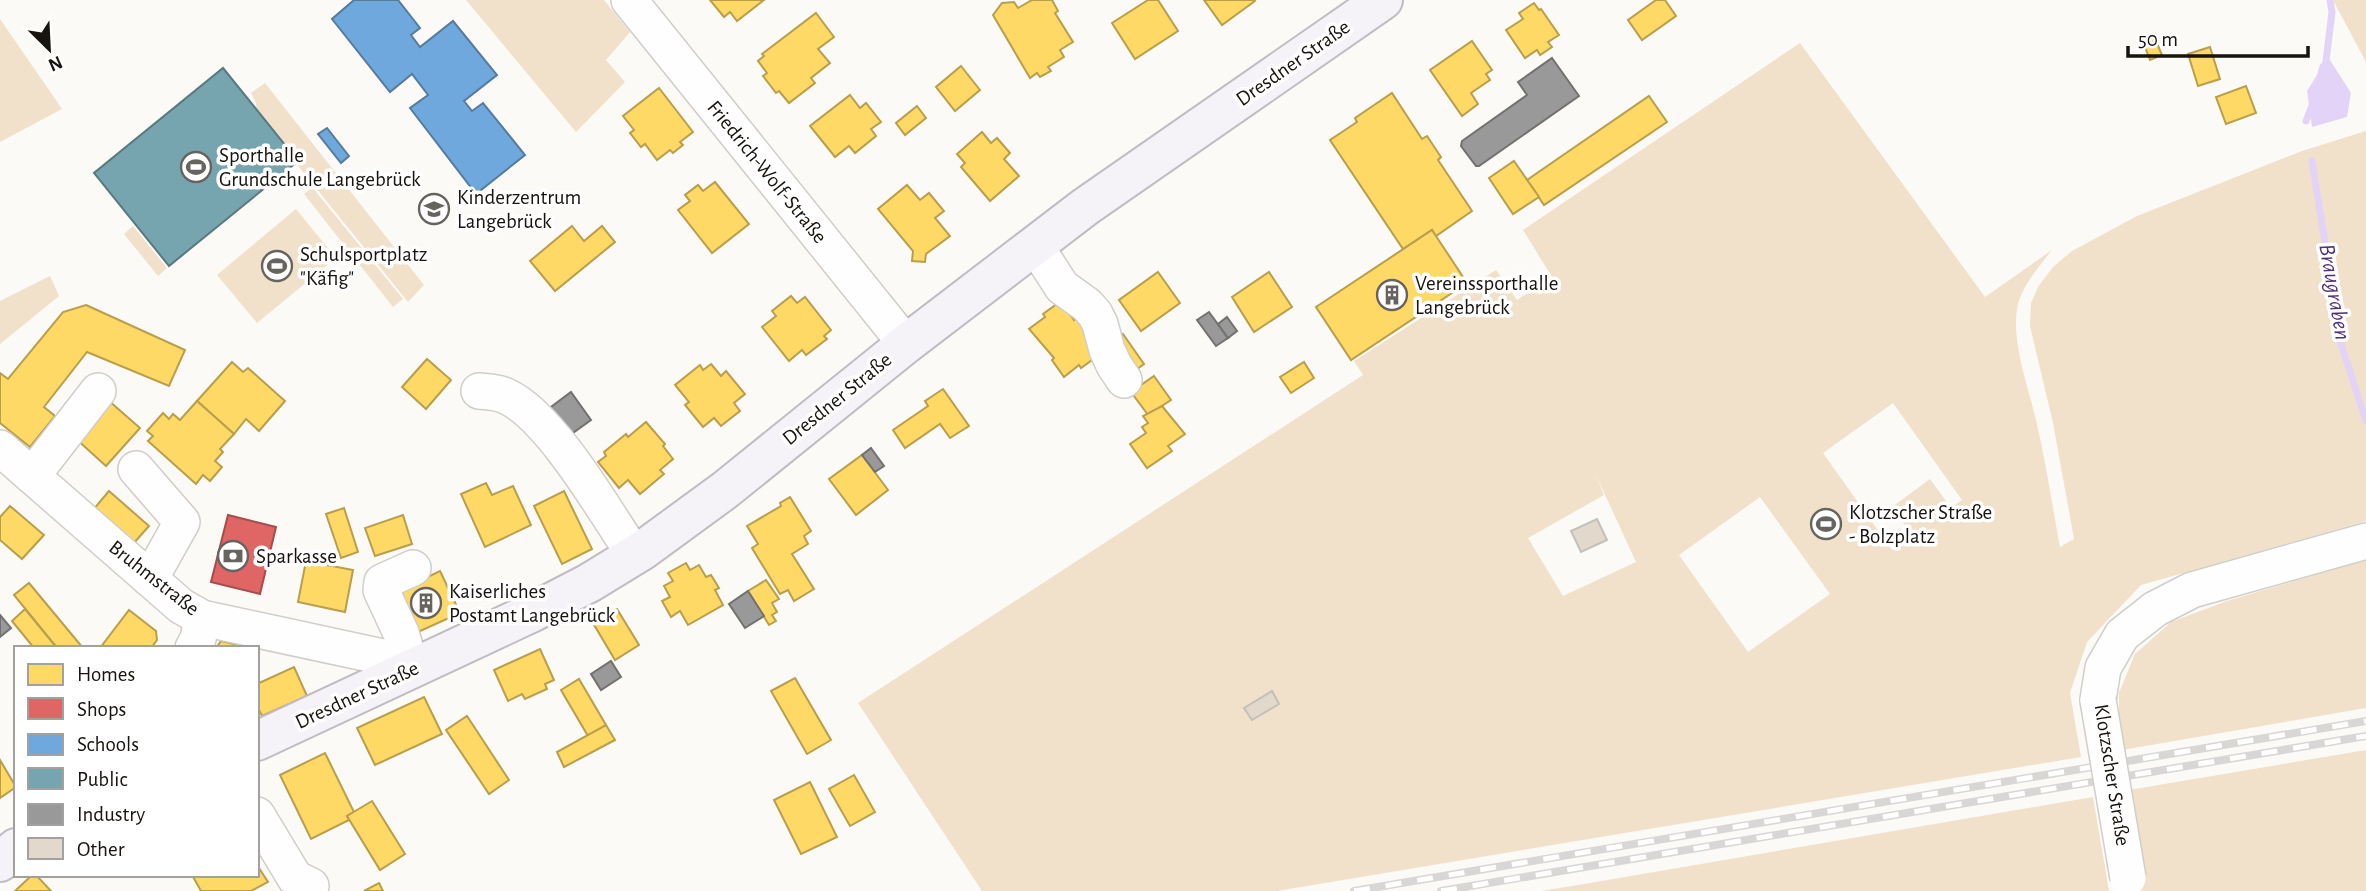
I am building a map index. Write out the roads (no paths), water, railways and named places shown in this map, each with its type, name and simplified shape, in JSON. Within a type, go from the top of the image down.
[{"type":"main road","name":"Dresdner Straße","points":[[259,740],[415,664],[533,612],[635,555],[726,490],[906,344],[1085,207],[1383,0]]},
{"type":"main road","points":[[0,862],[14,850]]},
{"type":"street","name":"Friedrich-Wolf-Straße","points":[[629,0],[906,344]]},
{"type":"street","points":[[1035,245],[1062,287],[1087,304],[1095,314],[1114,366],[1124,380]]},
{"type":"street","points":[[32,476],[98,391]]},
{"type":"street","points":[[479,391],[504,395],[531,413],[544,426],[635,555]]},
{"type":"street","name":"Bruhmstraße","points":[[0,448],[181,606],[198,633],[415,664]]},
{"type":"street","points":[[136,470],[182,522],[150,579]]},
{"type":"street","name":"Klotzscher Straße","points":[[2129,884],[2098,700],[2103,668],[2122,635],[2155,609],[2192,590],[2366,541]]},
{"type":"street","points":[[413,568],[382,582],[381,590],[415,664]]},
{"type":"street","points":[[259,818],[295,878],[311,886]]},
{"type":"waterway","name":"Braugraben","points":[[2325,69],[2332,12],[2330,0]]},
{"type":"waterway","name":"Braugraben","points":[[2306,121],[2313,103]]},
{"type":"waterway","name":"Braugraben","points":[[2312,161],[2341,344],[2366,421]]},
{"type":"railway","points":[[1354,891],[2366,721]]},
{"type":"railway","points":[[1441,891],[2366,736]]},
{"type":"place","name":"Sporthalle Grundschule Langebrück","points":[[196,167]]},
{"type":"place","name":"Kinderzentrum Langebrück","points":[[434,209]]},
{"type":"place","name":"Schulsportplatz \"Käfig\"","points":[[277,266]]},
{"type":"place","name":"Vereinssporthalle Langebrück","points":[[1392,295]]},
{"type":"place","name":"Klotzscher Straße - Bolzplatz","points":[[1826,524]]},
{"type":"place","name":"Sparkasse","points":[[233,556]]},
{"type":"place","name":"Kaiserliches Postamt Langebrück","points":[[426,603]]}]
